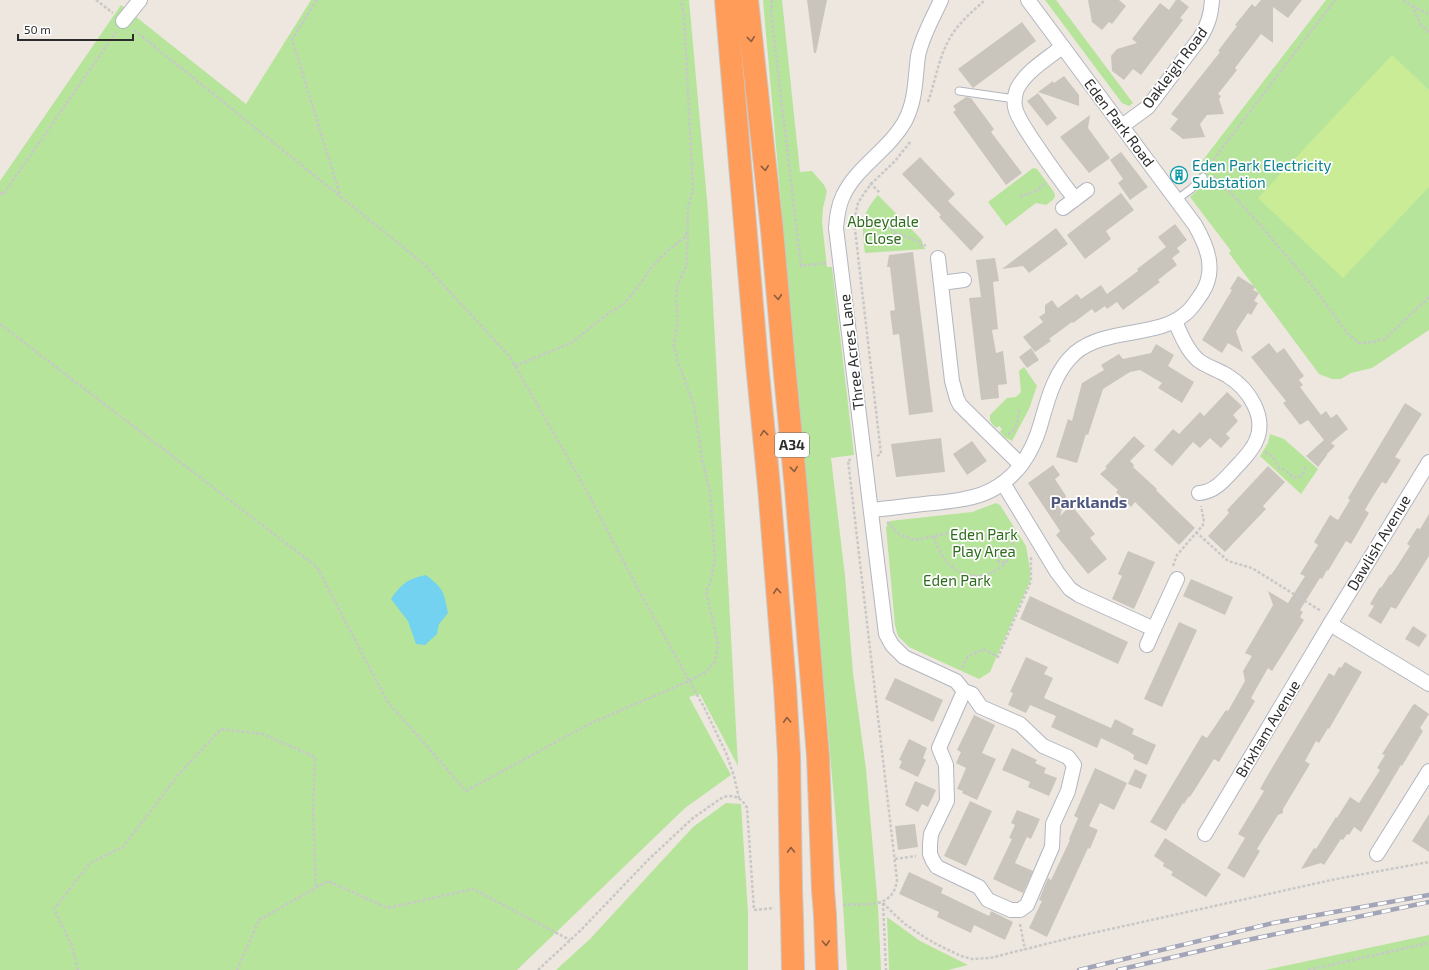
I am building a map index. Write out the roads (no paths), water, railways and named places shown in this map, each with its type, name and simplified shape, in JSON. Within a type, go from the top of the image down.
[{"type":"highway","name":"A34","points":[[726,0],[785,687],[789,756],[791,889],[784,914],[793,970]]},
{"type":"highway","name":"A34","points":[[747,0],[772,230],[796,489],[818,756],[823,890],[833,910],[827,970]]},
{"type":"street","points":[[123,21],[140,0]]},
{"type":"street","name":"Three Acres Lane","points":[[941,0],[922,43],[918,56],[911,108],[904,122],[890,141],[859,172],[848,187],[839,206],[836,228],[884,628],[890,642],[904,657],[956,681],[964,691],[972,694],[981,707],[1020,724],[1043,746],[1068,757],[1074,765],[1068,791],[1054,824],[1052,847],[1027,905],[1020,910],[1011,910],[988,900],[979,887],[937,867],[930,854],[931,834],[947,801],[946,765],[939,748],[964,691]]},
{"type":"street","name":"Eden Park Road","points":[[871,510],[965,499],[986,493],[1003,483],[1021,465],[1035,442],[1054,383],[1061,369],[1069,359],[1077,352],[1095,341],[1158,327],[1175,321],[1185,315],[1206,288],[1210,269],[1206,247],[1202,237],[1122,126],[1028,0]]},
{"type":"street","name":"Oakleigh Road","points":[[1122,126],[1148,107],[1200,38],[1210,17],[1212,0]]},
{"type":"street","points":[[1062,47],[1027,75],[1016,90],[1015,106],[1022,122],[1056,175],[1075,199]]},
{"type":"street","points":[[1063,208],[1087,190]]},
{"type":"street","points":[[938,258],[952,381],[957,399],[966,411],[1021,465]]},
{"type":"street","points":[[941,283],[964,280]]},
{"type":"street","points":[[1175,321],[1192,354],[1207,366],[1229,376],[1247,393],[1253,402],[1260,424],[1256,442],[1247,455],[1213,489],[1206,492],[1199,492]]},
{"type":"street","name":"Dawlish Avenue","points":[[1331,621],[1429,462]]},
{"type":"street","points":[[1003,483],[1057,572],[1070,589],[1079,595],[1154,629]]},
{"type":"street","points":[[1147,645],[1177,579]]},
{"type":"street","points":[[1331,621],[1429,684]]},
{"type":"street","name":"Brixham Avenue","points":[[1205,834],[1331,621]]},
{"type":"street","points":[[1377,854],[1429,771]]},
{"type":"lane","points":[[959,91],[1015,99]]},
{"type":"lane","points":[[1176,200],[1191,189],[1205,174]]},
{"type":"water","points":[[426,575],[442,591],[448,613],[439,624],[437,634],[425,645],[416,644],[408,621],[391,599],[406,582]]},
{"type":"railway","points":[[1079,970],[1273,923],[1429,895]]},
{"type":"railway","points":[[1118,970],[1238,942],[1429,902]]},
{"type":"place","name":"Eden Park Electricity Substation","points":[[1179,175]]},
{"type":"district","name":"Parklands","points":[[1089,502]]},
{"type":"park label","name":"Abbeydale Close","points":[[883,230]]},
{"type":"park label","name":"Eden Park Play Area","points":[[984,544]]},
{"type":"park label","name":"Eden Park","points":[[957,581]]}]
